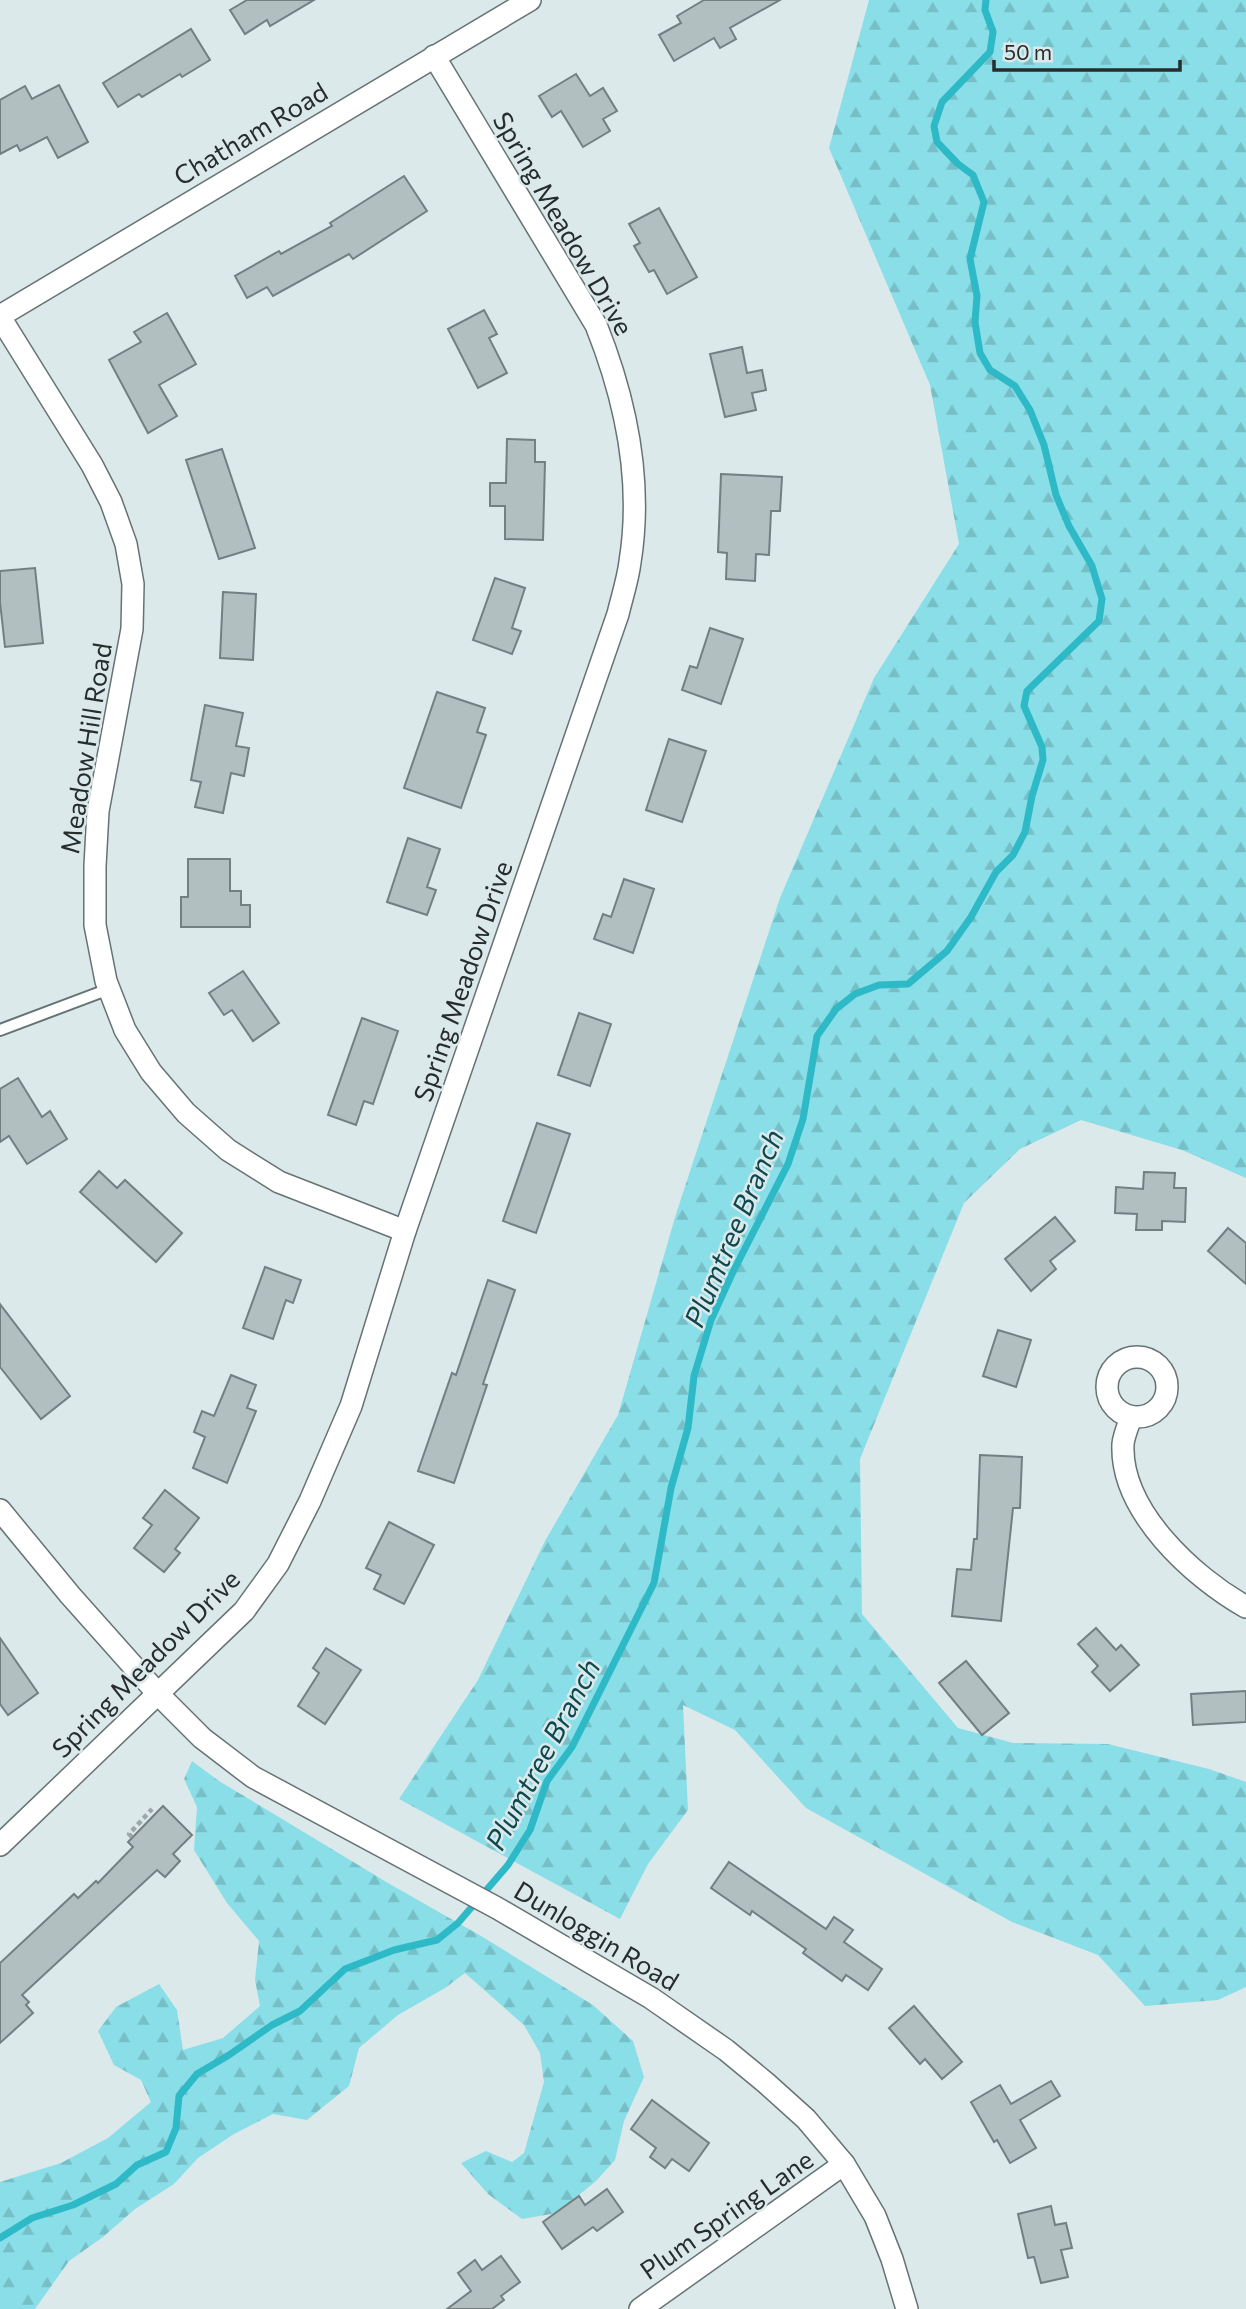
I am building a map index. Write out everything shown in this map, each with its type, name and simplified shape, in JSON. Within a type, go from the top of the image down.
[{"type":"street","name":"Chatham Road","points":[[0,316],[530,0]]},
{"type":"street","name":"Spring Meadow Drive","points":[[0,1845],[244,1611],[278,1564],[310,1501],[339,1436],[405,1231],[618,614],[630,562],[635,517],[634,477],[627,423],[615,371],[596,325],[434,56]]},
{"type":"street","name":"Meadow Hill Road","points":[[0,316],[92,465],[111,502],[126,544],[131,571],[132,629],[98,811],[95,866],[95,925],[109,989],[125,1030],[151,1072],[186,1113],[228,1150],[279,1182],[405,1231]]},
{"type":"street","points":[[1131,1418],[1123,1441],[1124,1463],[1141,1507],[1163,1539],[1185,1564],[1219,1592],[1246,1607]]},
{"type":"street","name":"Dunloggin Road","points":[[0,1510],[70,1595],[159,1695],[202,1738],[253,1777],[497,1908],[651,1998],[726,2050],[766,2082],[806,2119],[844,2164],[875,2216],[907,2309]]},
{"type":"street","name":"Plum Spring Lane","points":[[640,2309],[844,2164]]},
{"type":"lane","points":[[0,1030],[109,989]]},
{"type":"path","points":[[132,1837],[129,1834],[152,1809]]},
{"type":"green space","points":[[869,0],[1246,0],[1246,1178],[1182,1150],[1081,1120],[1020,1149],[964,1203],[860,1459],[862,1614],[958,1728],[1013,1743],[1108,1744],[1209,1769],[1246,1782],[1246,1987],[1218,2000],[1145,2006],[1098,1955],[1012,1922],[806,1808],[735,1730],[683,1705],[688,1810],[648,1864],[620,1919],[399,1799],[478,1680],[545,1541],[618,1415],[676,1214],[780,898],[874,678],[959,544],[930,385],[829,148]]},
{"type":"green space","points":[[192,1761],[219,1781],[593,2005],[633,2041],[644,2077],[624,2121],[615,2160],[596,2181],[557,2213],[522,2219],[488,2194],[461,2163],[486,2151],[512,2162],[524,2153],[544,2082],[540,2053],[524,2025],[465,1973],[398,2015],[359,2048],[349,2086],[307,2120],[273,2114],[234,2134],[198,2158],[174,2184],[135,2209],[103,2237],[69,2261],[35,2309],[0,2309],[0,2182],[61,2163],[108,2138],[151,2102],[141,2080],[114,2065],[98,2031],[116,2007],[159,1984],[177,2010],[183,2050],[223,2038],[260,2006],[255,1980],[259,1941],[227,1903],[194,1850],[197,1807],[184,1779]]},
{"type":"building","points":[[247,0],[314,0],[270,26],[267,20],[245,34],[230,10]]},
{"type":"building","points":[[704,0],[780,0],[730,28],[736,39],[720,48],[714,38],[674,61],[659,35],[681,23],[677,16]]},
{"type":"building","points":[[191,29],[210,60],[182,77],[180,74],[142,97],[139,94],[118,107],[103,83]]},
{"type":"building","points":[[576,74],[590,96],[603,88],[617,111],[603,119],[610,131],[583,147],[561,111],[552,117],[539,96]]},
{"type":"building","points":[[59,85],[88,142],[58,158],[47,137],[20,151],[17,145],[0,154],[0,100],[25,86],[32,99]]},
{"type":"building","points":[[404,176],[427,211],[353,259],[349,254],[273,296],[267,287],[247,298],[235,276],[332,226],[330,223]]},
{"type":"building","points":[[659,208],[697,277],[667,294],[654,270],[649,272],[634,246],[640,243],[629,224]]},
{"type":"building","points":[[484,310],[497,334],[489,338],[507,373],[478,388],[448,329]]},
{"type":"building","points":[[167,313],[196,364],[159,385],[177,416],[148,433],[109,360],[141,342],[134,332]]},
{"type":"building","points":[[742,347],[747,373],[762,370],[766,390],[752,393],[756,410],[725,417],[710,354]]},
{"type":"building","points":[[507,439],[535,440],[535,462],[545,462],[543,540],[505,539],[505,506],[490,506],[490,483],[506,483]]},
{"type":"building","points":[[222,449],[255,548],[219,559],[186,460]]},
{"type":"building","points":[[721,474],[782,477],[780,511],[771,511],[769,555],[756,554],[755,581],[726,579],[727,553],[718,552]]},
{"type":"building","points":[[35,568],[43,643],[5,647],[0,571]]},
{"type":"building","points":[[495,578],[525,588],[512,628],[521,631],[512,654],[473,640]]},
{"type":"building","points":[[223,592],[256,594],[253,660],[220,658]]},
{"type":"building","points":[[710,628],[743,639],[721,704],[682,690],[690,666],[697,668]]},
{"type":"building","points":[[437,692],[485,708],[477,732],[486,735],[461,808],[404,788]]},
{"type":"building","points":[[205,705],[243,713],[236,746],[249,748],[244,776],[231,773],[223,813],[195,807],[201,782],[191,780]]},
{"type":"building","points":[[669,739],[706,751],[682,822],[646,810]]},
{"type":"building","points":[[408,838],[440,849],[427,887],[436,890],[427,915],[387,902]]},
{"type":"building","points":[[188,859],[230,859],[230,891],[241,891],[241,905],[250,905],[250,927],[181,927],[181,897],[188,897]]},
{"type":"building","points":[[624,879],[654,889],[633,953],[594,939],[603,914],[611,917]]},
{"type":"building","points":[[243,971],[279,1023],[253,1041],[232,1010],[224,1015],[209,993]]},
{"type":"building","points":[[579,1013],[611,1024],[590,1086],[558,1075]]},
{"type":"building","points":[[362,1018],[398,1031],[373,1104],[364,1101],[356,1125],[328,1115]]},
{"type":"building","points":[[18,1078],[42,1117],[50,1111],[67,1139],[27,1164],[9,1136],[0,1142],[0,1089]]},
{"type":"building","points":[[537,1123],[570,1134],[536,1233],[503,1221]]},
{"type":"building","points":[[99,1171],[117,1188],[125,1180],[182,1233],[156,1262],[80,1192]]},
{"type":"building","points":[[1144,1172],[1175,1173],[1174,1188],[1186,1188],[1185,1222],[1162,1221],[1162,1230],[1136,1230],[1137,1214],[1115,1213],[1116,1187],[1143,1189]]},
{"type":"building","points":[[1055,1217],[1075,1241],[1050,1261],[1056,1269],[1031,1291],[1005,1259]]},
{"type":"building","points":[[1228,1228],[1246,1243],[1246,1284],[1208,1251]]},
{"type":"building","points":[[265,1267],[301,1280],[293,1303],[286,1300],[273,1339],[243,1328]]},
{"type":"building","points":[[488,1280],[515,1290],[483,1384],[487,1385],[454,1483],[418,1471],[452,1373],[456,1375]]},
{"type":"building","points":[[0,1304],[70,1396],[41,1419],[0,1367]]},
{"type":"building","points":[[998,1330],[1031,1340],[1016,1387],[983,1376]]},
{"type":"building","points":[[231,1375],[256,1385],[247,1408],[256,1411],[227,1483],[193,1468],[205,1437],[194,1432],[202,1411],[214,1416]]},
{"type":"building","points":[[980,1455],[1022,1457],[1020,1508],[1013,1508],[1001,1621],[952,1616],[957,1569],[971,1570],[974,1539],[977,1539]]},
{"type":"building","points":[[165,1490],[199,1518],[175,1549],[180,1553],[164,1572],[134,1548],[152,1525],[143,1518]]},
{"type":"building","points":[[389,1522],[434,1545],[404,1604],[374,1589],[381,1575],[366,1568]]},
{"type":"building","points":[[1096,1628],[1116,1650],[1121,1645],[1139,1665],[1110,1691],[1092,1672],[1098,1666],[1078,1644]]},
{"type":"building","points":[[0,1638],[38,1693],[8,1715],[0,1704]]},
{"type":"building","points":[[326,1648],[361,1670],[325,1724],[298,1706],[319,1673],[313,1668]]},
{"type":"building","points":[[966,1661],[1009,1713],[982,1735],[939,1683]]},
{"type":"building","points":[[1246,1691],[1246,1722],[1193,1725],[1191,1694]]},
{"type":"building","points":[[163,1806],[192,1835],[173,1854],[180,1861],[165,1877],[157,1870],[22,1995],[29,2002],[26,2005],[33,2013],[0,2043],[0,1963],[74,1894],[78,1898],[96,1881],[98,1883],[133,1847],[128,1842]]},
{"type":"building","points":[[729,1862],[826,1929],[834,1917],[853,1930],[844,1942],[882,1969],[868,1990],[846,1975],[842,1981],[803,1953],[806,1949],[752,1911],[750,1915],[711,1888]]},
{"type":"building","points":[[914,2006],[962,2062],[942,2079],[925,2059],[920,2064],[889,2028]]},
{"type":"building","points":[[1051,2081],[1060,2096],[1020,2120],[1036,2148],[1010,2163],[997,2140],[994,2142],[971,2102],[1000,2085],[1011,2104]]},
{"type":"building","points":[[652,2100],[709,2143],[689,2171],[672,2159],[665,2168],[650,2157],[656,2148],[631,2129]]},
{"type":"building","points":[[607,2189],[623,2212],[597,2231],[593,2227],[562,2249],[543,2222],[579,2196],[585,2205]]},
{"type":"building","points":[[1051,2206],[1055,2225],[1066,2223],[1072,2248],[1061,2250],[1068,2277],[1041,2283],[1034,2257],[1028,2258],[1018,2214]]},
{"type":"building","points":[[501,2256],[520,2282],[501,2296],[504,2300],[492,2309],[447,2309],[471,2291],[458,2273],[475,2260],[482,2270]]},
{"type":"waterway","name":"Plumtree Branch","points":[[0,2238],[32,2218],[73,2205],[116,2184],[137,2165],[166,2152],[176,2128],[179,2096],[197,2074],[272,2025],[300,2011],[345,1969],[394,1950],[437,1940],[458,1923],[508,1865],[530,1830],[547,1781],[572,1747],[654,1583],[671,1488],[688,1428],[694,1376],[711,1320],[788,1164],[803,1119],[817,1036],[836,1009],[855,994],[879,985],[908,984],[947,951],[971,917],[996,872],[1013,855],[1025,832],[1043,760],[1042,747],[1024,706],[1027,691],[1099,621],[1102,599],[1092,566],[1069,526],[1056,495],[1044,445],[1030,410],[1015,386],[990,370],[980,353],[975,322],[977,296],[970,259],[984,202],[973,175],[937,142],[934,126],[942,102],[990,52],[993,32],[985,10],[986,0]]}]
